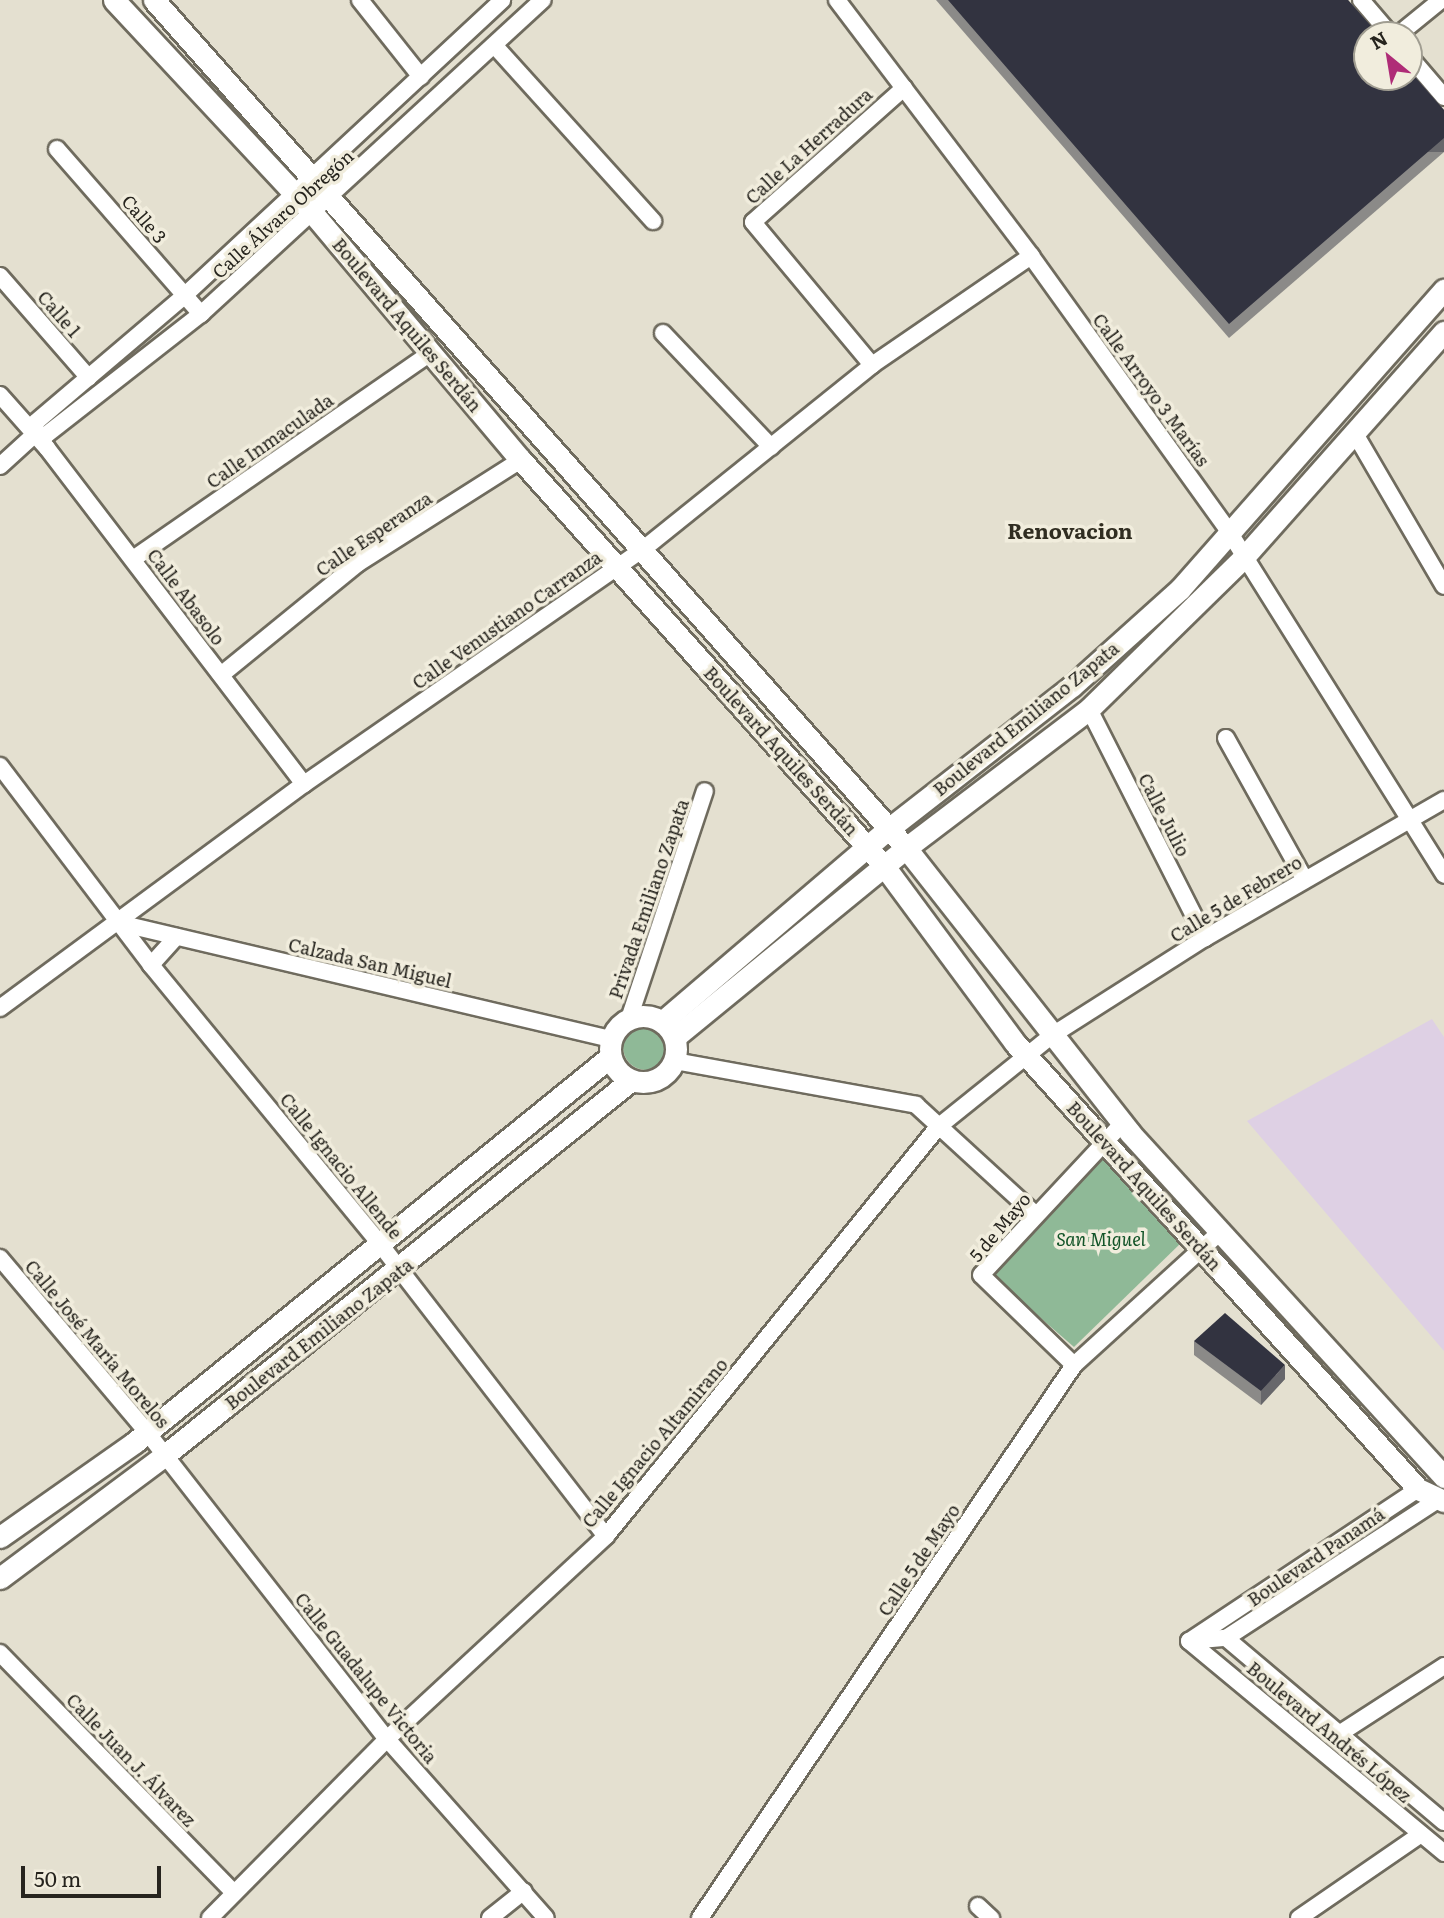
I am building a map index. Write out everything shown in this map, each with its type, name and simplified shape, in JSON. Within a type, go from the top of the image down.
[{"type":"street","name":"Boulevard Aquiles Serdán","points":[[114,0],[312,211],[429,354],[521,460],[884,866],[1025,1054],[1418,1489]]},
{"type":"street","name":"Boulevard Aquiles Serdán","points":[[154,0],[887,830],[906,848],[1122,1124],[1443,1487]]},
{"type":"street","points":[[360,0],[421,78]]},
{"type":"street","name":"Calle Álvaro Obregón","points":[[0,466],[34,435],[36,422],[185,295],[502,0]]},
{"type":"street","name":"Calle Álvaro Obregón","points":[[34,435],[46,435],[201,314],[542,0]]},
{"type":"street","name":"Calle Arroyo 3 Marías","points":[[837,0],[1031,256],[1228,530],[1412,819],[1444,875]]},
{"type":"street","points":[[1361,0],[1379,21]]},
{"type":"street","points":[[1415,21],[1441,0]]},
{"type":"street","points":[[495,46],[653,221]]},
{"type":"street","points":[[1423,72],[1444,97]]},
{"type":"street","name":"Calle La Herradura","points":[[872,365],[753,222],[904,88]]},
{"type":"street","name":"Calle 3","points":[[57,149],[201,314]]},
{"type":"street","name":"Calle Venustiano Carranza","points":[[0,1008],[120,923],[304,784],[641,551],[872,365],[1031,256]]},
{"type":"street","name":"Calle 1","points":[[0,276],[89,378]]},
{"type":"street","name":"Boulevard Emiliano Zapata","points":[[669,1029],[867,847],[1073,686],[1180,589],[1228,530],[1444,290]]},
{"type":"street","name":"Boulevard Emiliano Zapata","points":[[669,1029],[1088,709],[1244,557],[1444,332]]},
{"type":"street","points":[[663,333],[771,447]]},
{"type":"street","name":"Calle Inmaculada","points":[[133,559],[429,354]]},
{"type":"street","name":"Calle Abasolo","points":[[0,394],[133,559],[304,784]]},
{"type":"street","points":[[1354,432],[1444,586]]},
{"type":"street","name":"Calle Esperanza","points":[[221,675],[358,564],[521,460]]},
{"type":"street","name":"Calle Julio","points":[[1088,709],[1205,938]]},
{"type":"street","points":[[1226,738],[1305,880]]},
{"type":"street","name":"Calle Ignacio Allende","points":[[0,766],[151,965],[380,1244],[606,1536]]},
{"type":"street","name":"Privada Emiliano Zapata","points":[[629,1019],[705,791]]},
{"type":"street","name":"Calle 5 de Febrero","points":[[1051,1036],[1205,938],[1444,800]]},
{"type":"street","name":"Calzada San Miguel","points":[[120,923],[611,1048]]},
{"type":"street","points":[[151,965],[176,937]]},
{"type":"street","points":[[640,1016],[669,1029],[675,1061],[657,1080],[630,1081],[611,1048],[629,1019],[640,1016]]},
{"type":"street","name":"Calle Ignacio Altamirano","points":[[211,1918],[387,1739],[606,1536],[938,1127],[1025,1054],[1051,1036]]},
{"type":"street","name":"Boulevard Emiliano Zapata","points":[[0,1537],[146,1431],[380,1244],[611,1048]]},
{"type":"street","points":[[675,1061],[916,1105],[1035,1214]]},
{"type":"street","name":"Boulevard Emiliano Zapata","points":[[0,1578],[165,1455],[400,1270],[630,1081]]},
{"type":"street","name":"5 de Mayo","points":[[1074,1365],[981,1275],[1035,1214],[1122,1124]]},
{"type":"street","name":"Calle 5 de Mayo","points":[[700,1918],[1074,1365],[1220,1232]]},
{"type":"street","name":"Calle José María Morelos","points":[[0,1258],[165,1455]]},
{"type":"street","name":"Calle Guadalupe Victoria","points":[[165,1455],[387,1739],[546,1918]]},
{"type":"street","name":"Boulevard Panamá","points":[[1189,1642],[1418,1489],[1443,1487]]},
{"type":"street","name":"Boulevard Panamá","points":[[1226,1638],[1443,1487]]},
{"type":"street","points":[[1189,1642],[1226,1638]]},
{"type":"street","name":"Boulevard Andrés López","points":[[1226,1638],[1444,1822]]},
{"type":"street","name":"Boulevard Andrés López","points":[[1189,1642],[1444,1853]]},
{"type":"street","name":"Calle Juan J. Álvarez","points":[[0,1653],[234,1894]]},
{"type":"street","points":[[1339,1734],[1444,1666]]},
{"type":"street","points":[[1300,1918],[1421,1834]]},
{"type":"street","points":[[490,1918],[524,1891]]},
{"type":"street","points":[[978,1906],[991,1918]]},
{"type":"shaded area","points":[[1432,1019],[1444,1037],[1444,1351],[1247,1121]]},
{"type":"green space","points":[[646,1024],[662,1031],[669,1047],[662,1063],[646,1070],[630,1063],[623,1047],[630,1031]]},
{"type":"green space","name":"San Miguel","points":[[1103,1152],[1183,1241],[1074,1347],[992,1276]]},
{"type":"building","points":[[948,0],[1348,0],[1367,21],[1353,21],[1353,91],[1423,91],[1423,86],[1444,110],[1444,138],[1229,324]]},
{"type":"building","points":[[1225,1313],[1285,1365],[1261,1391],[1194,1341]]},
{"type":"district","name":"Renovacion","points":[[1070,530]]}]
